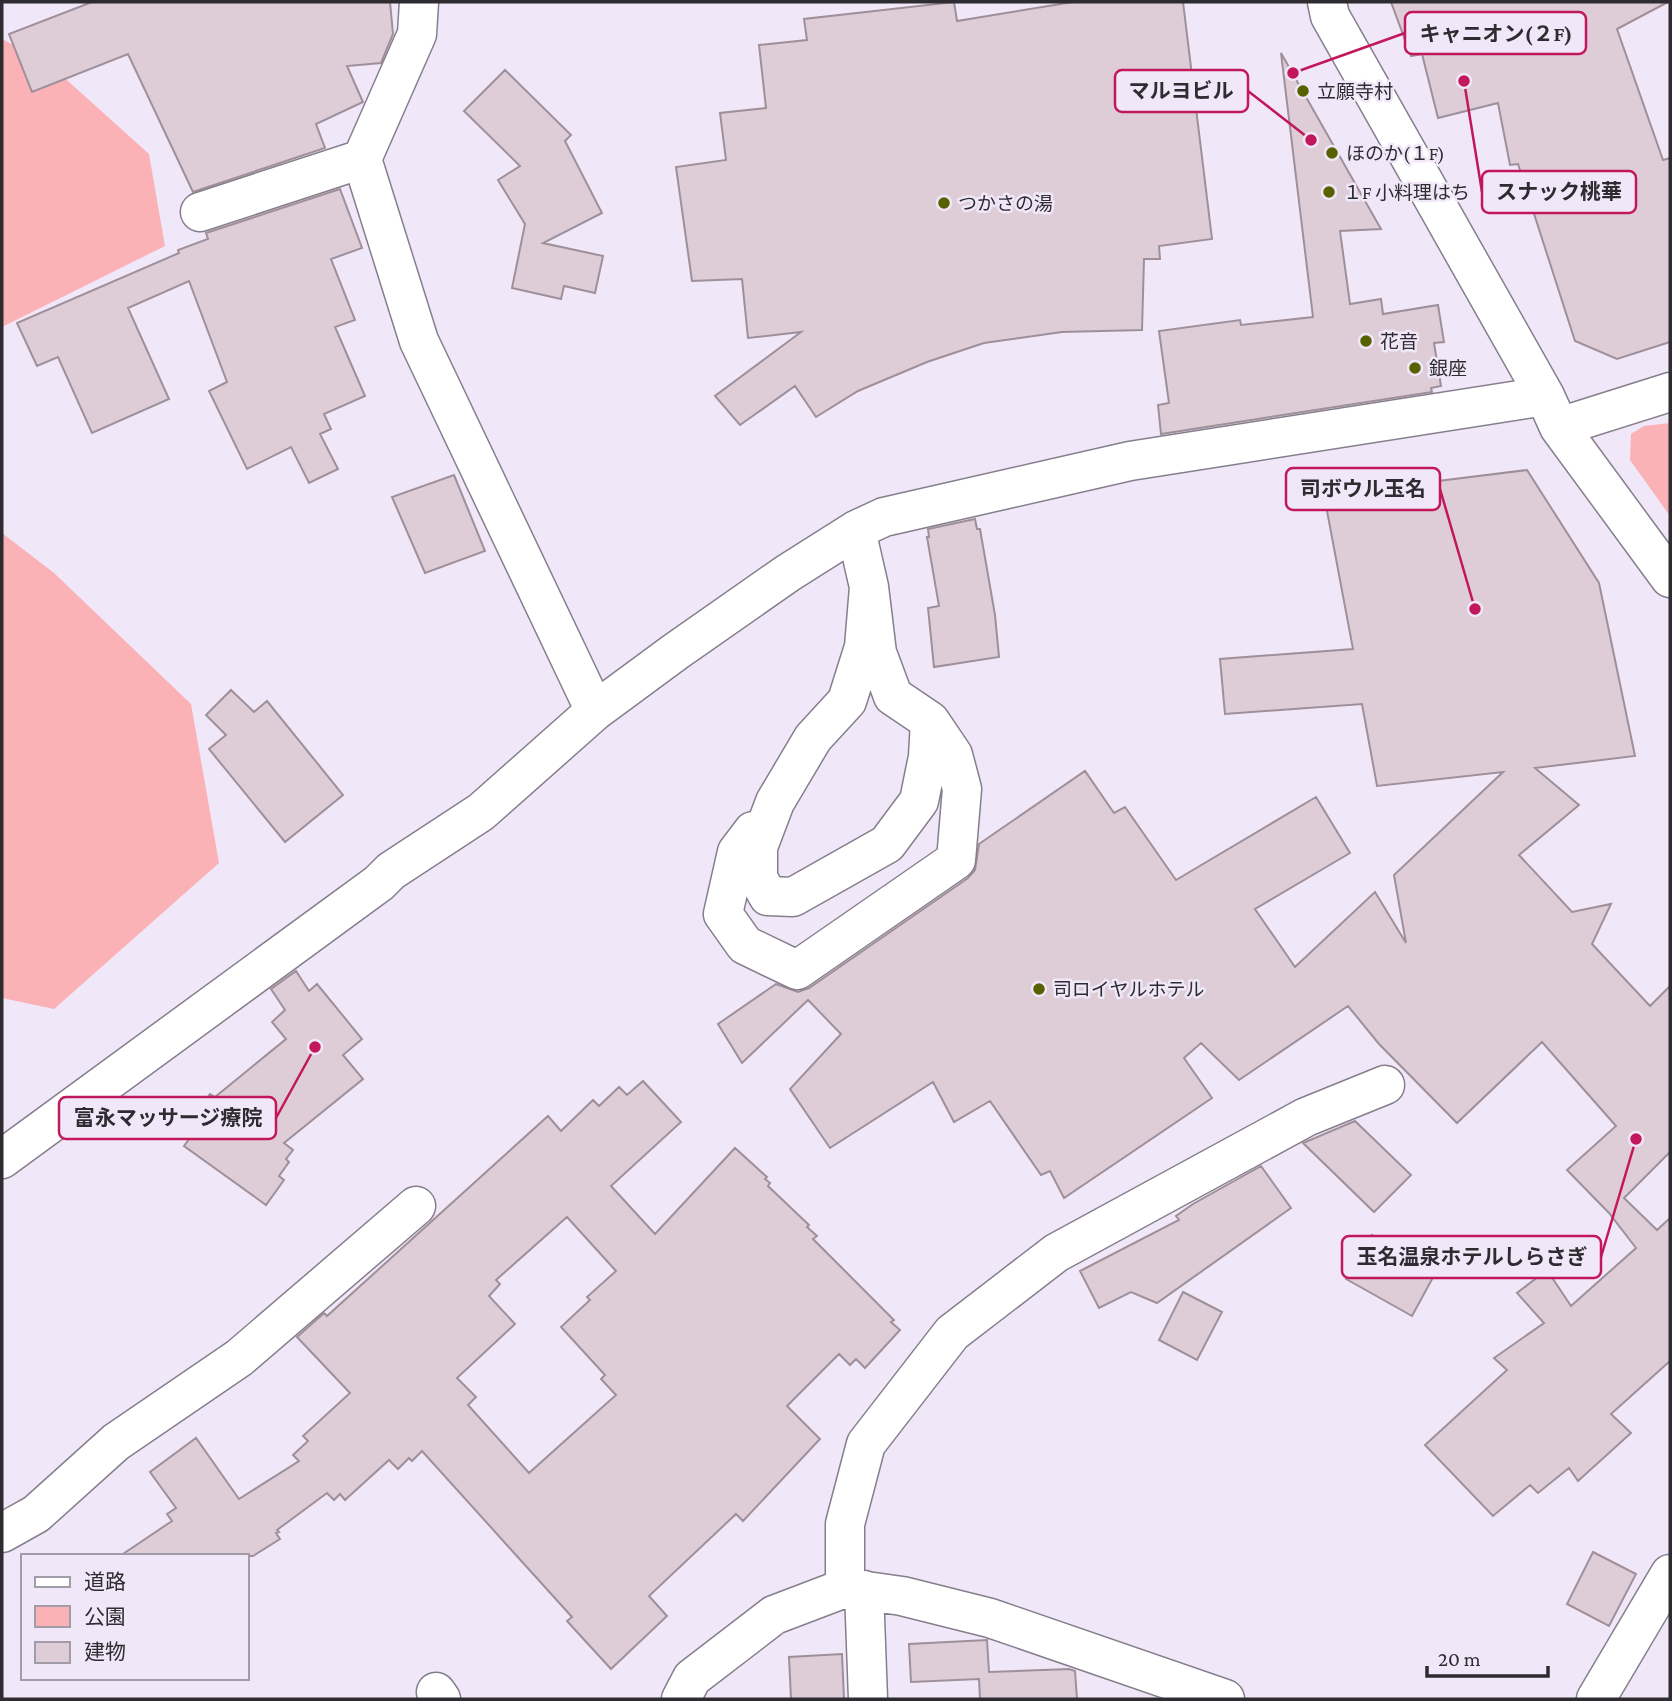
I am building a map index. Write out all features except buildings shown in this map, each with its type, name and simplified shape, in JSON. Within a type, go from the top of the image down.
[{"type":"street","points":[[419,2],[417,34],[362,159],[419,341],[595,711]]},
{"type":"street","points":[[1328,2],[1330,16],[1552,412],[1670,578]]},
{"type":"street","points":[[200,212],[362,159]]},
{"type":"street","points":[[2,1159],[379,883],[391,871],[481,812],[595,711],[788,573],[856,530],[884,517],[1130,461],[1552,412],[1670,392]]},
{"type":"street","points":[[856,530],[869,587],[877,653],[893,696],[930,721],[953,755],[962,789],[956,860],[796,970],[745,945],[723,914],[737,852],[775,802],[813,738],[847,701],[864,648],[869,587]]},
{"type":"street","points":[[775,802],[758,847],[758,878],[768,895],[793,897],[887,844],[919,801],[928,757],[930,721]]},
{"type":"street","points":[[868,1699],[845,1524],[866,1444],[952,1334],[1056,1254],[1306,1117],[1385,1085]]},
{"type":"street","points":[[2,1533],[36,1514],[116,1442],[239,1358],[416,1206]]},
{"type":"street","points":[[1596,1699],[1670,1574]]},
{"type":"street","points":[[681,1699],[692,1678],[774,1615],[854,1589],[902,1596],[990,1618],[1147,1686],[1225,1699]]},
{"type":"green space","points":[[2,39],[48,63],[149,154],[165,246],[2,327]]},
{"type":"green space","points":[[1670,423],[1670,516],[1630,460],[1631,434],[1644,426]]},
{"type":"green space","points":[[2,533],[54,573],[191,704],[219,863],[54,1009],[2,998]]},
{"type":"place","name":"キャニオン(２F)","points":[[1293,73]]},
{"type":"place","name":"スナック桃華","points":[[1464,81]]},
{"type":"place","name":"立願寺村","points":[[1303,91]]},
{"type":"place","name":"マルヨビル","points":[[1311,140]]},
{"type":"place","name":"ほのか(１F)","points":[[1332,153]]},
{"type":"place","name":"１F 小料理はち","points":[[1329,192]]},
{"type":"place","name":"つかさの湯","points":[[944,203]]},
{"type":"place","name":"花音","points":[[1366,341]]},
{"type":"place","name":"銀座","points":[[1415,368]]},
{"type":"place","name":"司ボウル玉名","points":[[1475,609]]},
{"type":"place","name":"司ロイヤルホテル","points":[[1039,989]]},
{"type":"place","name":"富永マッサージ療院","points":[[315,1047]]},
{"type":"place","name":"玉名温泉ホテルしらさぎ","points":[[1636,1139]]}]
